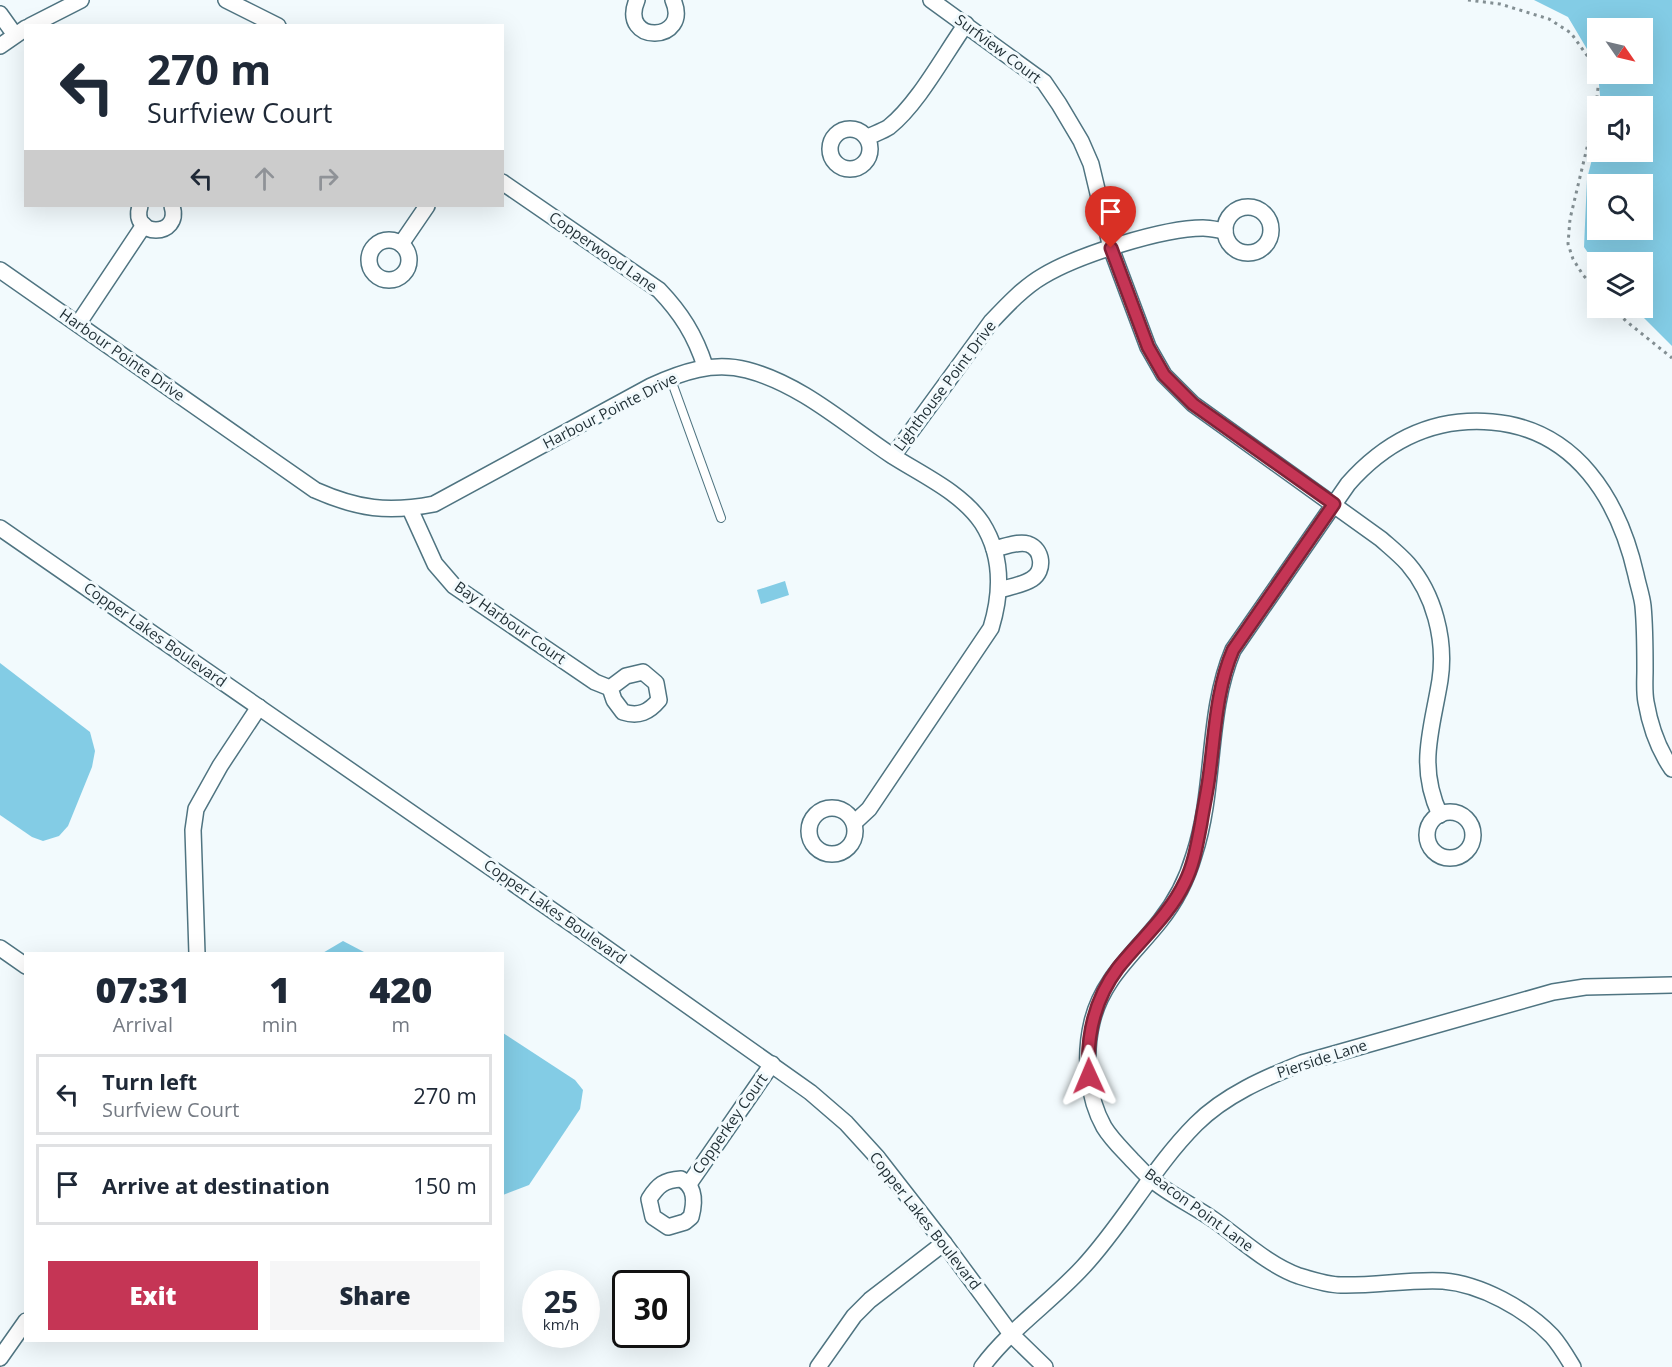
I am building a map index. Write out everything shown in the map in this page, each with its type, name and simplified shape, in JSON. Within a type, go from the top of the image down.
[{"type":"street","points":[[34,24],[81,0]]},
{"type":"street","points":[[226,0],[274,24]]},
{"type":"street","points":[[638,0],[634,16],[637,24],[650,33],[659,33],[673,25],[676,17],[673,0]]},
{"type":"street","name":"Surfview Court","points":[[932,0],[1044,82],[1059,104],[1081,141],[1091,164],[1111,248],[1148,347],[1164,375],[1193,404],[1381,539],[1407,563],[1426,591],[1439,632],[1440,677],[1427,755],[1431,795],[1440,814]]},
{"type":"street","points":[[0,14],[20,31],[0,46]]},
{"type":"street","points":[[867,137],[888,128],[909,105],[966,24]]},
{"type":"street","name":"Copperwood Lane","points":[[504,183],[659,290],[679,312],[699,349],[705,366]]},
{"type":"street","points":[[140,207],[138,213],[144,225],[152,230],[168,225],[174,215],[172,207]]},
{"type":"street","points":[[401,244],[426,207]]},
{"type":"street","points":[[78,324],[144,225]]},
{"type":"street","name":"Lighthouse Point Drive","points":[[892,456],[975,342],[1006,306],[1042,276],[1111,248],[1187,229],[1205,228],[1225,231]]},
{"type":"street","name":"Harbour Pointe Drive","points":[[0,270],[315,490],[343,502],[360,506],[392,510],[434,504],[651,386],[670,377],[705,366],[746,369],[793,388],[971,509],[982,524],[994,549],[999,572],[997,609],[991,628],[868,809],[854,823]]},
{"type":"street","name":"Beacon Point Lane","points":[[1573,1367],[1554,1338],[1536,1322],[1512,1305],[1487,1293],[1444,1281],[1338,1285],[1298,1275],[1275,1264],[1214,1220],[1151,1179],[1113,1140],[1096,1108],[1091,1092],[1088,1059],[1091,1023],[1106,985],[1118,968],[1161,920],[1186,880],[1196,851],[1224,671],[1233,650],[1360,470],[1416,432],[1443,424],[1467,421],[1507,423],[1524,428],[1563,448],[1589,471],[1612,506],[1624,533],[1643,604],[1645,700],[1653,732],[1672,769]]},
{"type":"street","name":"Bay Harbour Court","points":[[410,509],[435,564],[454,586],[595,682],[610,688]]},
{"type":"street","name":"Copper Lakes Boulevard","points":[[0,528],[810,1092],[846,1123],[877,1157],[1011,1334],[1045,1367]]},
{"type":"street","points":[[994,549],[1020,543],[1028,544],[1034,548],[1041,560],[1040,570],[1031,580],[999,590]]},
{"type":"street","points":[[197,952],[193,830],[196,809],[220,766],[259,707]]},
{"type":"street","points":[[0,948],[24,965]]},
{"type":"street","name":"Pierside Lane","points":[[982,1367],[1011,1334],[1083,1268],[1151,1179],[1197,1124],[1226,1100],[1271,1076],[1302,1063],[1553,992],[1585,987],[1672,985]]},
{"type":"street","name":"Copperkey Court","points":[[689,1184],[772,1064]]},
{"type":"street","points":[[818,1367],[854,1316],[870,1300],[944,1243]]},
{"type":"street","points":[[0,1358],[24,1324]]},
{"type":"lane","points":[[670,377],[721,518]]},
{"type":"path","points":[[1468,0],[1500,4],[1549,19],[1571,33],[1588,57],[1599,79],[1595,114],[1570,219],[1568,244],[1573,259],[1587,279]]},
{"type":"path","points":[[1623,318],[1672,358]]},
{"type":"water","points":[[1534,0],[1672,0],[1672,346],[1644,318],[1653,318],[1653,252],[1587,252],[1584,247],[1587,179],[1587,240],[1653,240],[1653,174],[1588,174],[1591,162],[1653,162],[1653,96],[1600,96],[1599,84],[1653,84],[1653,18],[1587,18],[1587,49],[1568,17]]},
{"type":"water","points":[[785,581],[789,595],[761,604],[757,590]]},
{"type":"water","points":[[0,663],[90,732],[95,751],[92,767],[68,826],[59,836],[43,841],[32,837],[0,815]]},
{"type":"water","points":[[343,941],[364,952],[324,952]]},
{"type":"water","points":[[504,1034],[575,1080],[583,1090],[580,1109],[529,1185],[504,1195]]},
{"type":"route","points":[[1089,1076],[1091,1023],[1106,985],[1175,901],[1186,880],[1196,851],[1224,671],[1233,650],[1334,504],[1193,404],[1164,375],[1148,347],[1111,248]]}]
